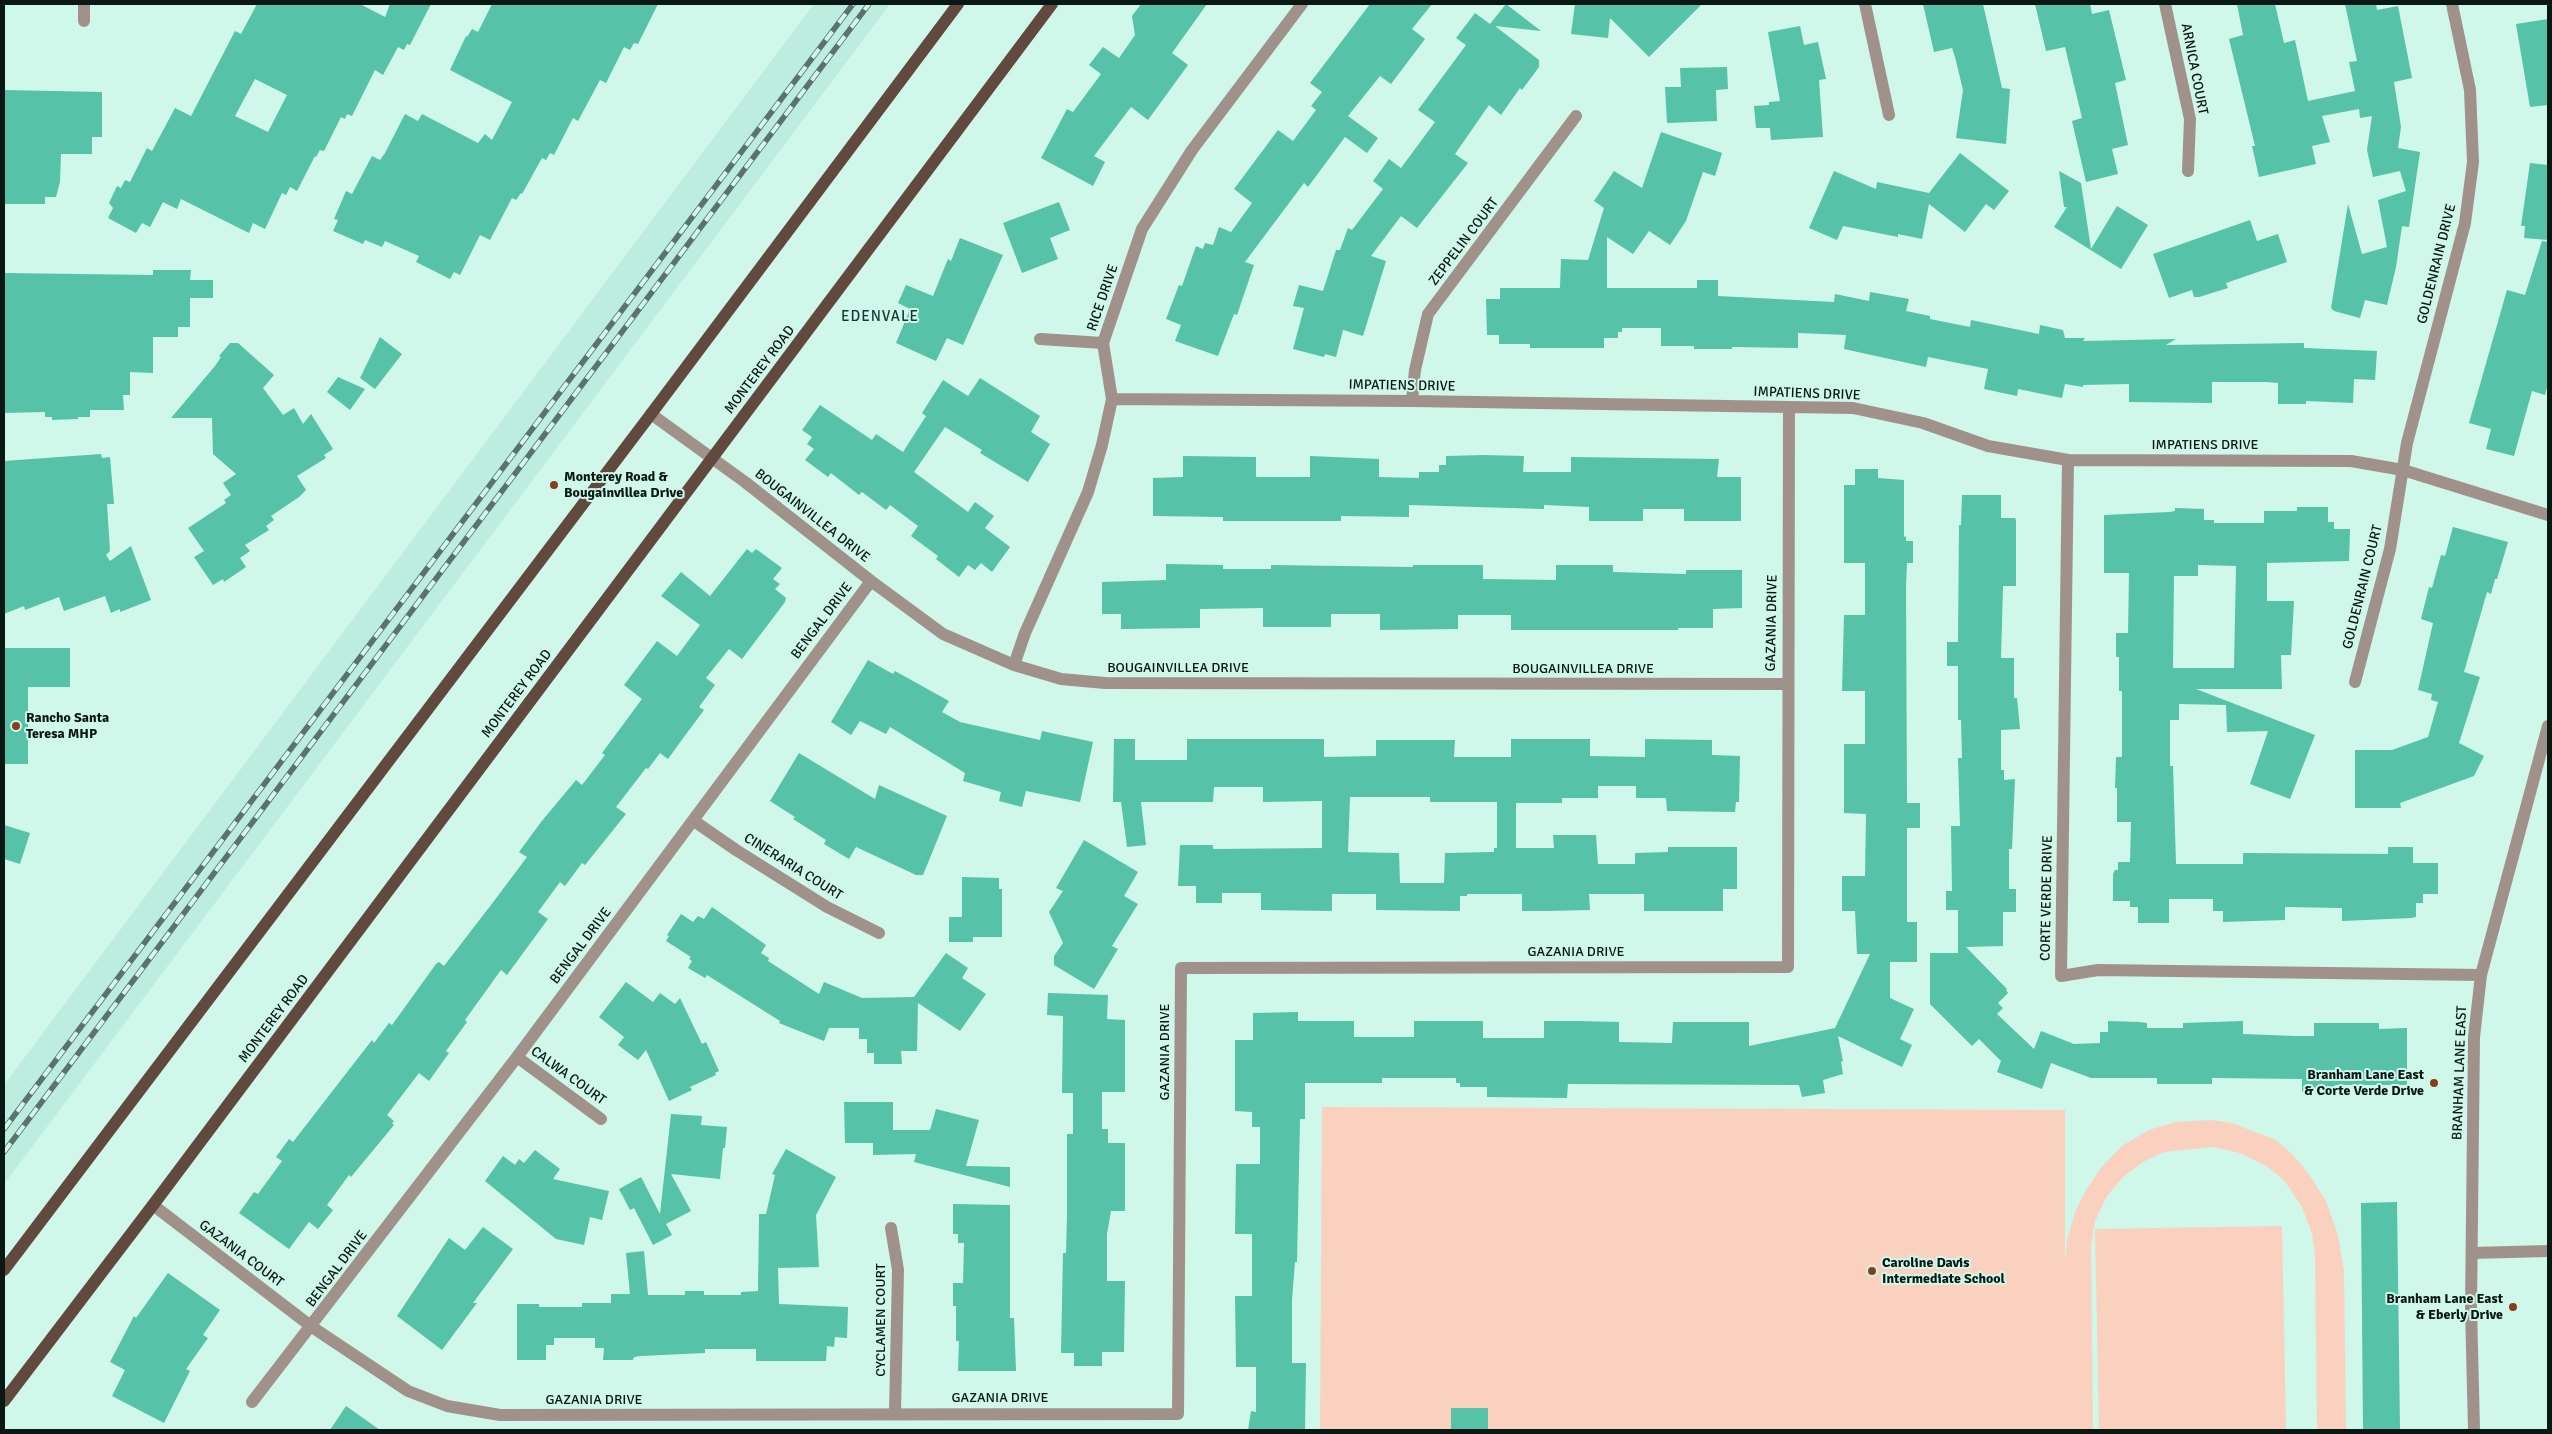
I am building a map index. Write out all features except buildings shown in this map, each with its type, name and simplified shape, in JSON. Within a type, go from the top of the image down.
[{"type":"main road","points":[[4,1270],[652,414],[958,4]]},
{"type":"main road","name":"MONTEREY ROAD","points":[[4,1401],[713,459],[1052,4]]},
{"type":"street","points":[[84,4],[84,20]]},
{"type":"street","name":"RICE DRIVE","points":[[1014,665],[1025,633],[1088,492],[1102,445],[1112,399],[1103,342],[1142,229],[1192,150],[1302,4]]},
{"type":"street","points":[[1865,4],[1889,116]]},
{"type":"street","name":"ARNICA COURT","points":[[2165,4],[2190,119],[2188,171]]},
{"type":"street","name":"GOLDENRAIN DRIVE","points":[[2403,470],[2408,442],[2466,223],[2473,162],[2470,90],[2452,4]]},
{"type":"street","name":"ZEPPELIN COURT","points":[[1412,401],[1415,370],[1428,314],[1576,116]]},
{"type":"street","points":[[1040,339],[1103,342]]},
{"type":"street","name":"IMPATIENS DRIVE","points":[[1112,399],[1412,401],[1853,408],[1923,423],[1988,446],[2068,460],[2351,462],[2403,470],[2548,515]]},
{"type":"street","name":"GAZANIA DRIVE","points":[[312,1326],[408,1391],[447,1406],[500,1415],[1178,1414],[1181,968],[1788,967],[1787,684],[1789,408]]},
{"type":"street","name":"BOUGAINVILLEA DRIVE","points":[[652,414],[943,634],[1014,665],[1061,679],[1105,683],[1787,684]]},
{"type":"street","name":"CORTE VERDE DRIVE","points":[[2068,460],[2061,976],[2098,970],[2481,974]]},
{"type":"street","name":"GOLDENRAIN COURT","points":[[2355,682],[2390,549],[2403,470]]},
{"type":"street","name":"BENGAL DRIVE","points":[[252,1402],[312,1326],[694,821],[871,581]]},
{"type":"street","name":"BRANHAM LANE EAST","points":[[2474,1430],[2472,1253],[2473,1055],[2481,974],[2548,726]]},
{"type":"street","name":"CINERARIA COURT","points":[[694,821],[736,850],[828,907],[879,933]]},
{"type":"street","name":"CALWA COURT","points":[[516,1057],[601,1119]]},
{"type":"street","name":"GAZANIA COURT","points":[[153,1205],[312,1326]]},
{"type":"street","name":"CYCLAMEN COURT","points":[[891,1228],[898,1270],[895,1413]]},
{"type":"street","points":[[2472,1253],[2548,1252]]},
{"type":"shaded area","points":[[814,4],[890,4],[4,1184],[4,1085]]},
{"type":"shaded area","name":"Caroline Davis Intermediate School","points":[[1322,1107],[2065,1110],[2065,1260],[2067,1240],[2075,1212],[2085,1192],[2100,1169],[2122,1146],[2149,1130],[2176,1122],[2211,1120],[2232,1123],[2276,1140],[2293,1155],[2308,1173],[2326,1201],[2338,1235],[2344,1271],[2346,1430],[2317,1430],[2315,1255],[2312,1233],[2302,1207],[2284,1180],[2266,1166],[2240,1153],[2213,1147],[2164,1152],[2143,1162],[2123,1177],[2107,1196],[2095,1221],[2091,1246],[2093,1430],[1320,1430]]},
{"type":"shaded area","points":[[2282,1226],[2286,1430],[2099,1430],[2095,1229]]},
{"type":"railway","points":[[4,1129],[853,4]]},
{"type":"railway","points":[[4,1152],[869,4]]},
{"type":"place","name":"Monterey Road & Bougainvillea Drive","points":[[554,485]]},
{"type":"place","name":"Rancho Santa Teresa MHP","points":[[16,726]]},
{"type":"place","name":"Branham Lane East & Corte Verde Drive","points":[[2434,1083]]},
{"type":"place","name":"Caroline Davis Intermediate School","points":[[1872,1271]]},
{"type":"place","name":"Branham Lane East & Eberly Drive","points":[[2513,1307]]},
{"type":"district","name":"EDENVALE","points":[[880,317]]}]
